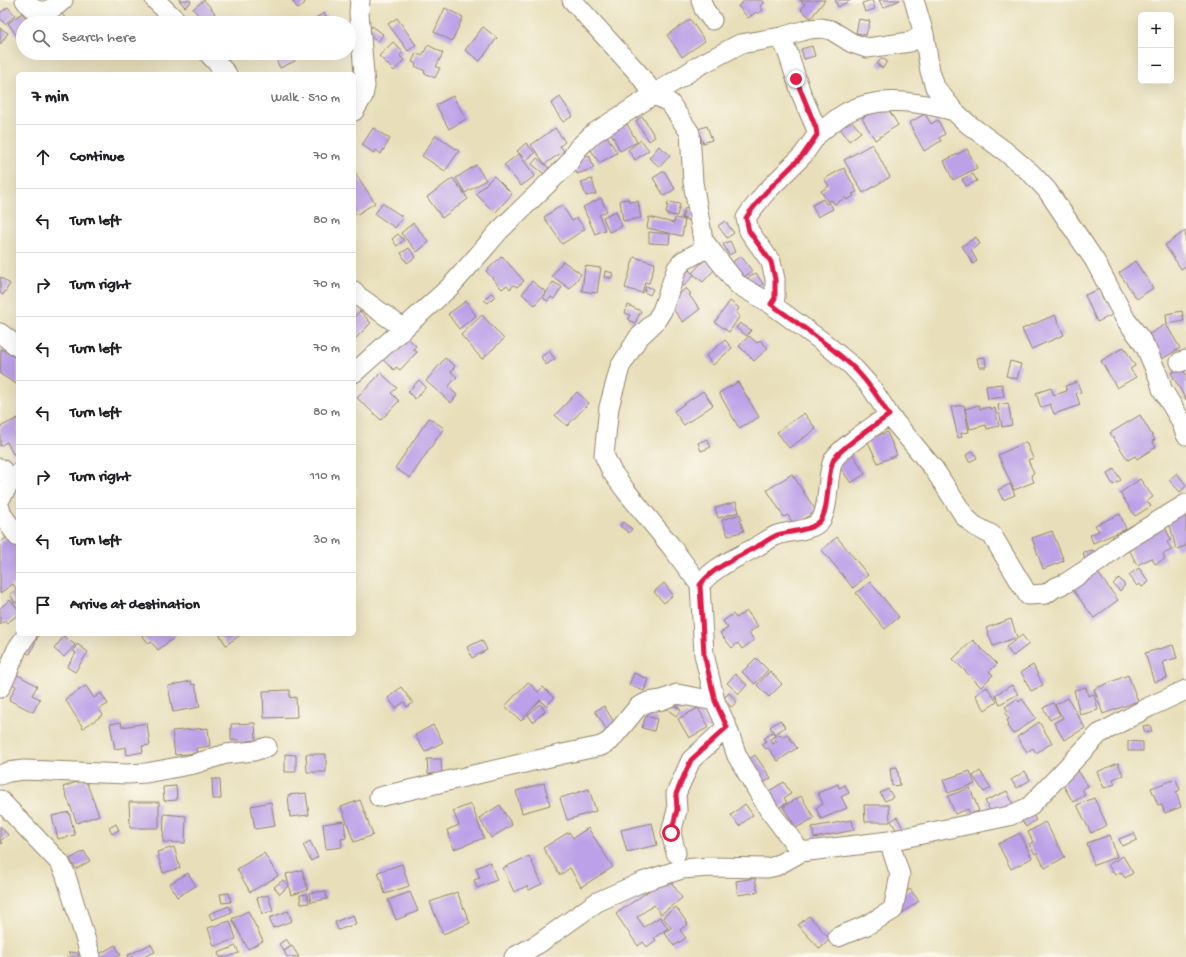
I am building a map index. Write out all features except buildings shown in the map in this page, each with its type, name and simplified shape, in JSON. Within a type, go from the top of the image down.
[{"type":"street","points":[[25,0],[34,10],[40,11],[50,9],[63,0]]},
{"type":"street","points":[[154,0],[171,16]]},
{"type":"street","points":[[356,107],[363,96],[365,86],[359,13],[360,0]]},
{"type":"street","points":[[572,0],[637,72],[654,94],[670,103],[690,132],[693,182],[703,240],[708,248],[737,284],[771,304],[823,342],[852,366],[871,387],[889,415],[934,469],[965,517],[975,526],[992,535],[1028,595],[1046,594],[1054,588],[1066,584],[1098,562],[1119,545],[1186,504]]},
{"type":"street","points":[[701,0],[704,9],[712,20]]},
{"type":"street","points":[[914,0],[924,34],[930,71],[935,87],[954,111],[968,124],[1006,152],[1031,173],[1046,190],[1095,261],[1126,320],[1146,348],[1164,394],[1180,419],[1186,435]]},
{"type":"street","points":[[356,372],[451,286],[499,231],[568,164],[578,148],[594,133],[700,65],[740,44],[809,29],[822,28],[831,30],[852,43],[867,48],[910,42],[924,34]]},
{"type":"street","points":[[781,36],[801,93],[816,128],[817,135]]},
{"type":"street","points":[[214,60],[225,72]]},
{"type":"street","points":[[771,304],[775,298],[775,279],[771,262],[749,231],[746,218],[765,193],[803,155],[817,135],[844,114],[868,104],[885,102],[918,103],[954,111]]},
{"type":"street","points":[[708,248],[682,261],[677,268],[662,311],[655,322],[638,338],[620,367],[609,407],[604,455],[612,472],[621,485],[670,545],[700,585],[704,654],[715,701],[727,727],[737,756],[769,810],[801,852]]},
{"type":"street","points":[[356,294],[403,328]]},
{"type":"street","points":[[0,332],[16,345]]},
{"type":"street","points":[[700,585],[706,577],[715,570],[777,535],[812,526],[820,521],[825,510],[834,459],[844,448],[889,415]]},
{"type":"street","points":[[0,499],[10,473]]},
{"type":"street","points":[[0,508],[3,516],[16,534]]},
{"type":"street","points":[[0,688],[17,649],[26,636]]},
{"type":"street","points":[[514,957],[538,944],[597,902],[642,882],[682,869],[710,867],[767,868],[776,866],[801,852],[890,841],[1009,816],[1029,807],[1099,734],[1186,690]]},
{"type":"street","points":[[379,797],[601,746],[610,741],[638,707],[648,702],[662,700],[677,694],[715,701]]},
{"type":"street","points":[[676,853],[671,833],[677,810],[676,794],[691,760],[727,727]]},
{"type":"street","points":[[0,775],[8,772],[24,770],[127,774],[194,764],[226,754],[263,749],[267,747]]},
{"type":"street","points":[[0,800],[60,863],[65,873],[90,957]]},
{"type":"street","points":[[838,937],[867,925],[893,910],[900,875],[890,841]]},
{"type":"route","points":[[671,833],[677,810],[676,794],[691,760],[727,727],[715,701],[704,654],[700,585],[706,577],[715,570],[777,535],[812,526],[820,521],[825,510],[834,459],[844,448],[889,415],[871,387],[852,366],[823,342],[771,304],[775,298],[775,279],[771,262],[749,231],[746,218],[750,212],[765,193],[803,155],[817,135],[816,128],[796,79]]}]
